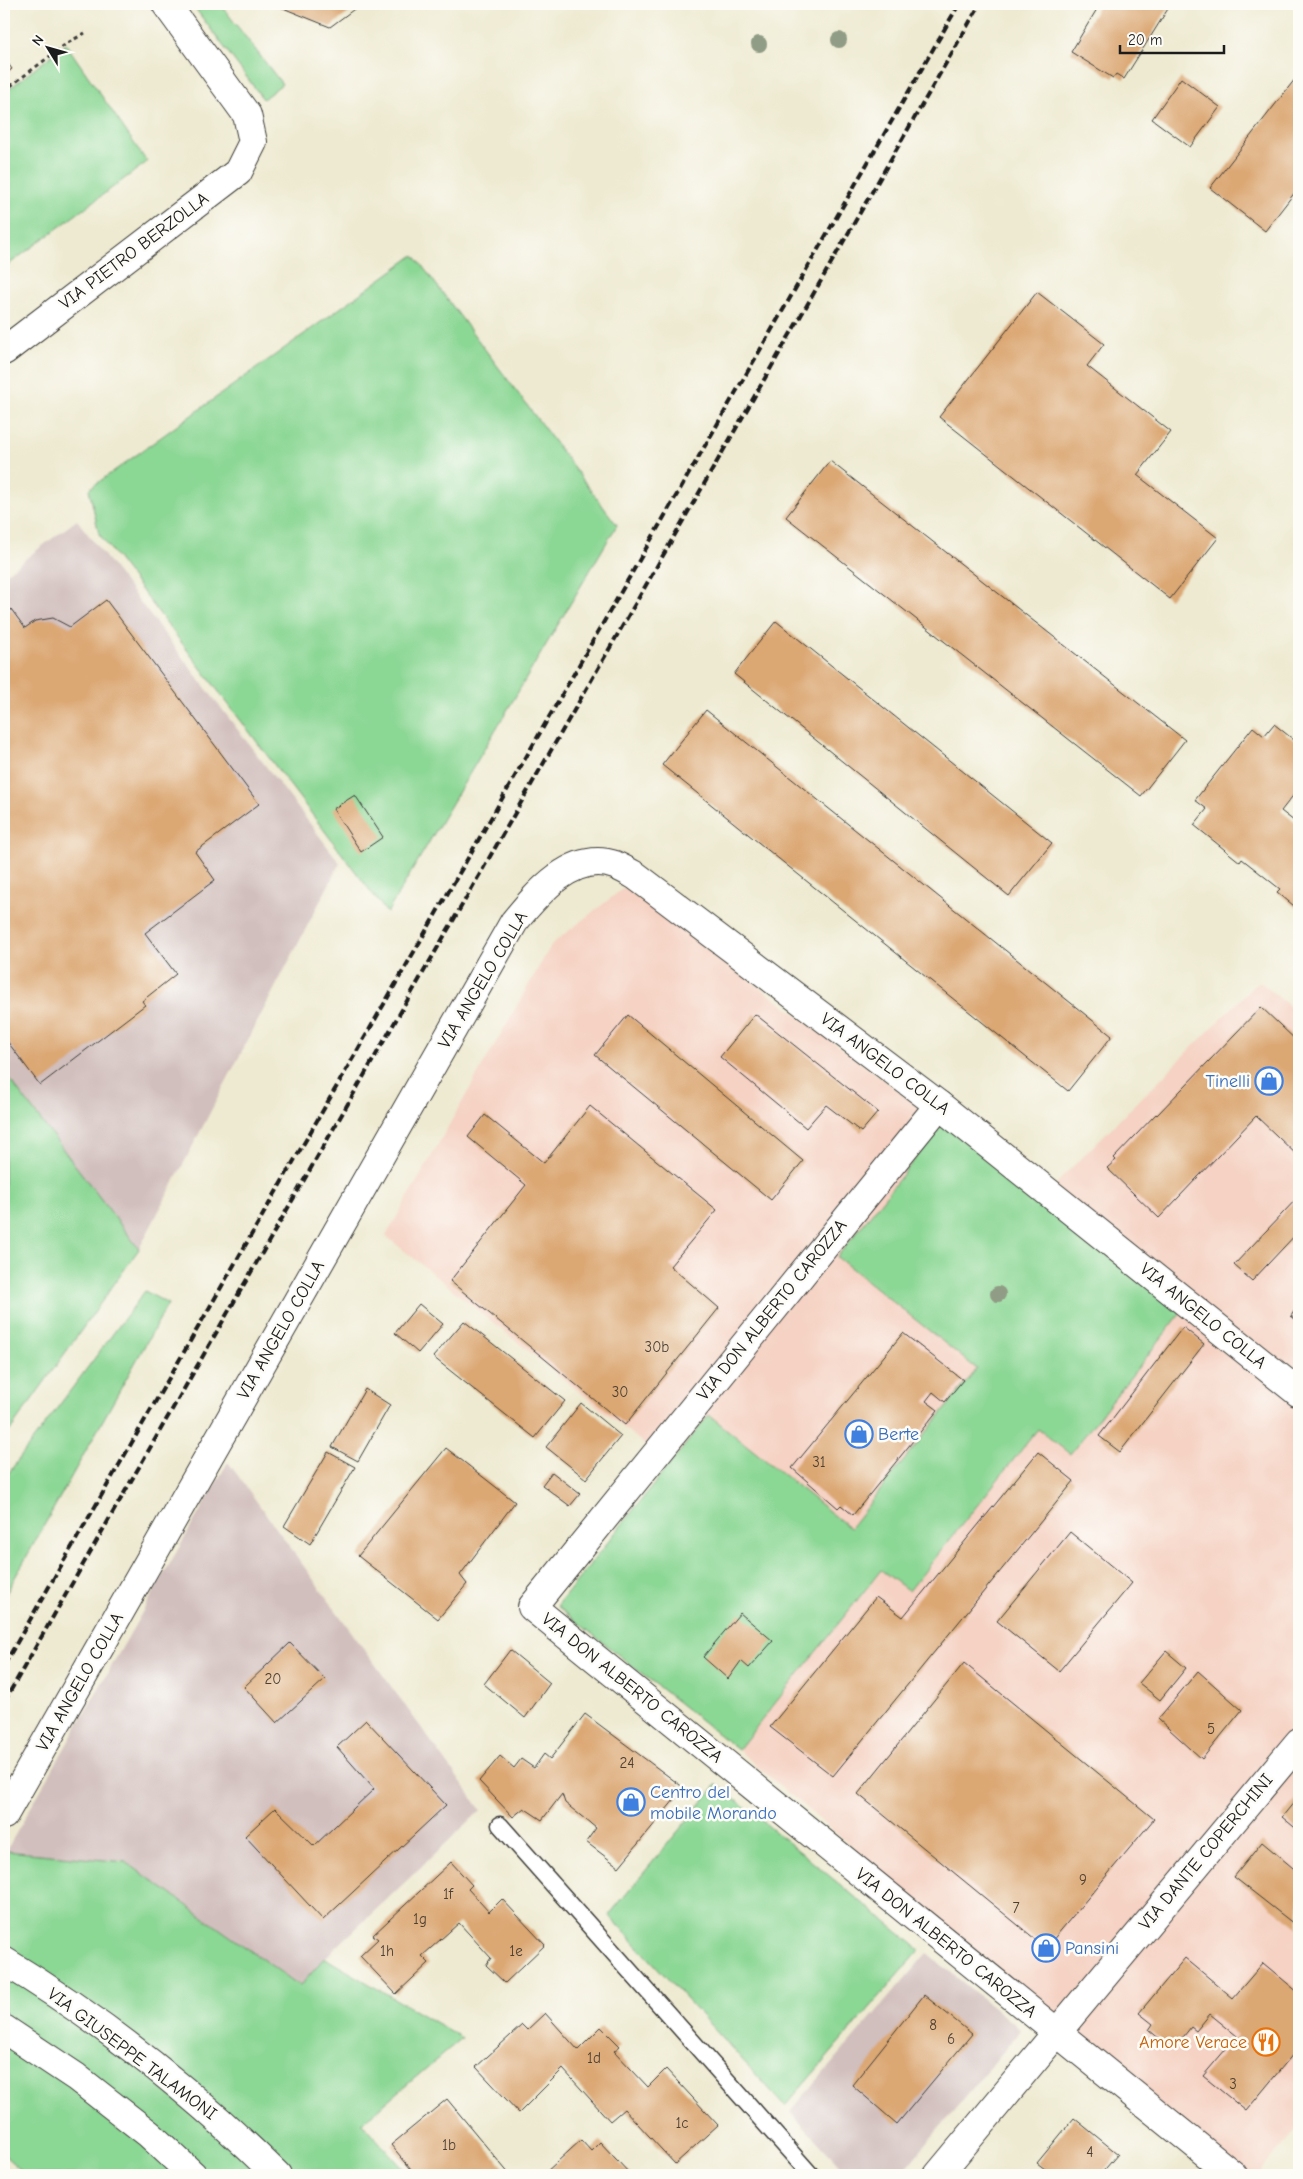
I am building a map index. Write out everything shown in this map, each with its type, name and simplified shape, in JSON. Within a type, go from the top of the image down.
[{"type":"main road","name":"VIA PIETRO BERZOLLA","points":[[4,351],[238,172],[253,142],[247,115],[166,4]]},
{"type":"main road","name":"VIA ANGELO COLLA","points":[[4,1816],[514,922],[534,897],[553,879],[575,867],[596,862],[614,864],[636,876],[939,1105],[1299,1393]]},
{"type":"main road","name":"VIA DON ALBERTO CAROZZA","points":[[939,1105],[532,1607],[1233,2175]]},
{"type":"main road","name":"VIA DANTE COPERCHINI","points":[[1056,2032],[1299,1742]]},
{"type":"main road","name":"VIA GIUSEPPE TALAMONI","points":[[14,1967],[105,2029],[202,2104],[277,2175]]},
{"type":"main road","points":[[4,2029],[76,2077],[149,2134],[193,2175]]},
{"type":"main road","points":[[938,2175],[1056,2032]]},
{"type":"lane","points":[[500,1825],[811,2175]]},
{"type":"path","points":[[4,91],[66,44],[85,33]]},
{"type":"shaded area","points":[[77,520],[340,863],[139,1249],[4,1076],[4,575]]},
{"type":"shaded area","points":[[625,887],[943,1124],[837,1257],[977,1369],[850,1528],[709,1416],[670,1465],[386,1236],[552,944]]},
{"type":"shaded area","points":[[1259,981],[1299,1014],[1299,2126],[1257,2175],[1238,2175],[738,1750],[882,1569],[909,1591],[1038,1429],[1070,1454],[1041,1202],[1064,1175]]},
{"type":"shaded area","points":[[228,1462],[481,1810],[325,1958],[300,1986],[126,1862],[6,1851]]},
{"type":"shaded area","points":[[927,1953],[1021,2030],[900,2175],[849,2175],[790,2112]]},
{"type":"green space","points":[[192,4],[226,4],[224,9],[282,84],[263,99]]},
{"type":"green space","points":[[66,44],[147,162],[4,268],[4,93]]},
{"type":"green space","points":[[414,255],[617,525],[387,913],[99,534],[89,489]]},
{"type":"green space","points":[[4,1072],[139,1249],[4,1439]]},
{"type":"green space","points":[[943,1124],[1181,1313],[1070,1454],[1038,1429],[909,1591],[881,1570],[738,1750],[557,1606],[709,1415],[850,1528],[977,1369],[837,1257]]},
{"type":"green space","points":[[145,1291],[168,1304],[4,1597],[4,1479]]},
{"type":"green space","points":[[717,1784],[920,1950],[785,2106],[609,1915]]},
{"type":"green space","points":[[6,1851],[126,1862],[300,1986],[325,1958],[462,2038],[362,2123],[409,2175],[282,2175],[260,2155],[242,2175],[26,2175],[4,2155],[4,1855]]},
{"type":"building","points":[[273,4],[361,4],[330,27]]},
{"type":"building","points":[[1100,4],[1171,4],[1124,79],[1116,74],[1113,78],[1071,52]]},
{"type":"building","points":[[4,58],[12,69],[4,75]]},
{"type":"building","points":[[1299,74],[1299,187],[1265,231],[1210,188]]},
{"type":"building","points":[[1181,78],[1220,107],[1190,147],[1152,119]]},
{"type":"building","points":[[1037,292],[1104,344],[1087,366],[1171,432],[1137,475],[1218,538],[1170,599],[939,417]]},
{"type":"building","points":[[830,461],[1185,740],[1141,796],[786,517]]},
{"type":"building","points":[[106,600],[259,804],[195,852],[215,880],[145,933],[176,974],[142,1001],[145,1005],[40,1085],[4,1037],[4,614],[11,609],[25,628],[35,621],[53,618],[70,627]]},
{"type":"building","points":[[776,621],[1052,843],[1009,896],[734,674]]},
{"type":"building","points":[[706,710],[1112,1036],[1068,1091],[662,765]]},
{"type":"building","points":[[1274,724],[1299,744],[1299,788],[1281,811],[1299,825],[1299,910],[1277,892],[1280,889],[1242,859],[1240,862],[1194,825],[1207,809],[1195,800],[1253,727],[1264,736]]},
{"type":"building","points":[[355,795],[383,837],[361,852],[333,809]]},
{"type":"building","points":[[1261,1007],[1299,1043],[1299,1157],[1256,1116],[1159,1218],[1107,1168],[1116,1160],[1114,1158],[1156,1114]]},
{"type":"building","points":[[755,1014],[878,1112],[861,1132],[826,1105],[806,1128],[720,1057]]},
{"type":"building","points":[[628,1015],[803,1161],[771,1200],[595,1055]]},
{"type":"building","points":[[590,1106],[717,1210],[670,1266],[719,1308],[625,1425],[450,1281],[526,1185],[468,1137],[485,1115],[544,1163]]},
{"type":"building","points":[[1299,1196],[1299,1231],[1252,1281],[1234,1265]]},
{"type":"building","points":[[419,1304],[443,1324],[418,1353],[395,1333]]},
{"type":"building","points":[[1299,1304],[1299,1322],[1291,1316]]},
{"type":"building","points":[[464,1321],[565,1401],[535,1438],[433,1357]]},
{"type":"building","points":[[1183,1327],[1204,1344],[1120,1452],[1099,1436]]},
{"type":"building","name":"Berte","points":[[903,1333],[963,1380],[945,1402],[933,1392],[926,1401],[938,1410],[853,1515],[841,1505],[838,1508],[792,1468]]},
{"type":"building","points":[[365,1389],[390,1405],[358,1461],[332,1447]]},
{"type":"building","points":[[581,1403],[621,1436],[586,1479],[546,1447]]},
{"type":"building","points":[[446,1448],[515,1502],[460,1575],[467,1584],[438,1619],[358,1556]]},
{"type":"building","points":[[328,1452],[355,1467],[310,1544],[284,1526]]},
{"type":"building","points":[[1038,1452],[1074,1481],[833,1776],[770,1727],[876,1597],[903,1617]]},
{"type":"building","points":[[552,1472],[580,1494],[570,1506],[542,1485]]},
{"type":"building","points":[[1070,1532],[1132,1583],[1059,1671],[997,1621]]},
{"type":"building","points":[[740,1613],[773,1641],[749,1668],[741,1661],[728,1679],[703,1657]]},
{"type":"building","points":[[290,1643],[325,1679],[277,1723],[244,1687]]},
{"type":"building","points":[[510,1650],[550,1683],[525,1718],[484,1684]]},
{"type":"building","points":[[1166,1651],[1186,1668],[1160,1700],[1139,1683]]},
{"type":"building","points":[[964,1663],[1154,1819],[1046,1948],[858,1794]]},
{"type":"building","points":[[1198,1671],[1242,1710],[1202,1759],[1158,1719]]},
{"type":"building","name":"Centro del mobile Morando","points":[[585,1714],[684,1788],[619,1867],[586,1842],[596,1828],[565,1803],[562,1794],[542,1820],[524,1808],[513,1817],[479,1781],[500,1756],[514,1768],[521,1759],[534,1768],[544,1754],[550,1759]]},
{"type":"building","points":[[366,1720],[446,1805],[323,1920],[245,1836],[275,1808],[314,1846],[374,1789],[337,1747]]},
{"type":"building","points":[[1299,1796],[1299,1831],[1282,1817]]},
{"type":"building","points":[[1262,1842],[1299,1873],[1299,1928],[1234,1877]]},
{"type":"building","points":[[451,1862],[472,1885],[468,1889],[489,1912],[502,1899],[545,1945],[505,1983],[486,1965],[491,1958],[459,1923],[422,1956],[429,1963],[396,1994],[360,1956],[378,1939],[373,1935]]},
{"type":"building","name":"Amore Verace","points":[[1185,1958],[1233,1998],[1263,1963],[1299,1993],[1299,2047],[1246,2111],[1203,2076],[1237,2036],[1210,2014],[1196,2031],[1191,2027],[1173,2050],[1149,2030],[1153,2024],[1139,2013]]},
{"type":"building","points":[[924,1995],[972,2034],[897,2124],[852,2085]]},
{"type":"building","points":[[545,2013],[578,2050],[601,2027],[620,2046],[614,2051],[648,2087],[666,2069],[718,2125],[675,2164],[624,2109],[610,2121],[563,2069],[519,2113],[476,2067],[522,2025],[527,2030]]},
{"type":"building","points":[[447,2099],[510,2175],[416,2175],[391,2145]]},
{"type":"building","points":[[1074,2118],[1118,2154],[1100,2175],[1053,2175],[1037,2163]]},
{"type":"building","points":[[581,2140],[591,2151],[600,2142],[631,2175],[547,2175],[545,2173]]},
{"type":"railway","points":[[4,1665],[959,4]]},
{"type":"railway","points":[[4,1702],[980,4]]},
{"type":"place","name":"Tinelli","points":[[1269,1081]]},
{"type":"place","name":"Berte","points":[[859,1434]]},
{"type":"place","name":"Centro del mobile Morando","points":[[631,1802]]},
{"type":"place","name":"Pansini","points":[[1046,1948]]},
{"type":"place","name":"Amore Verace","points":[[1266,2042]]}]
